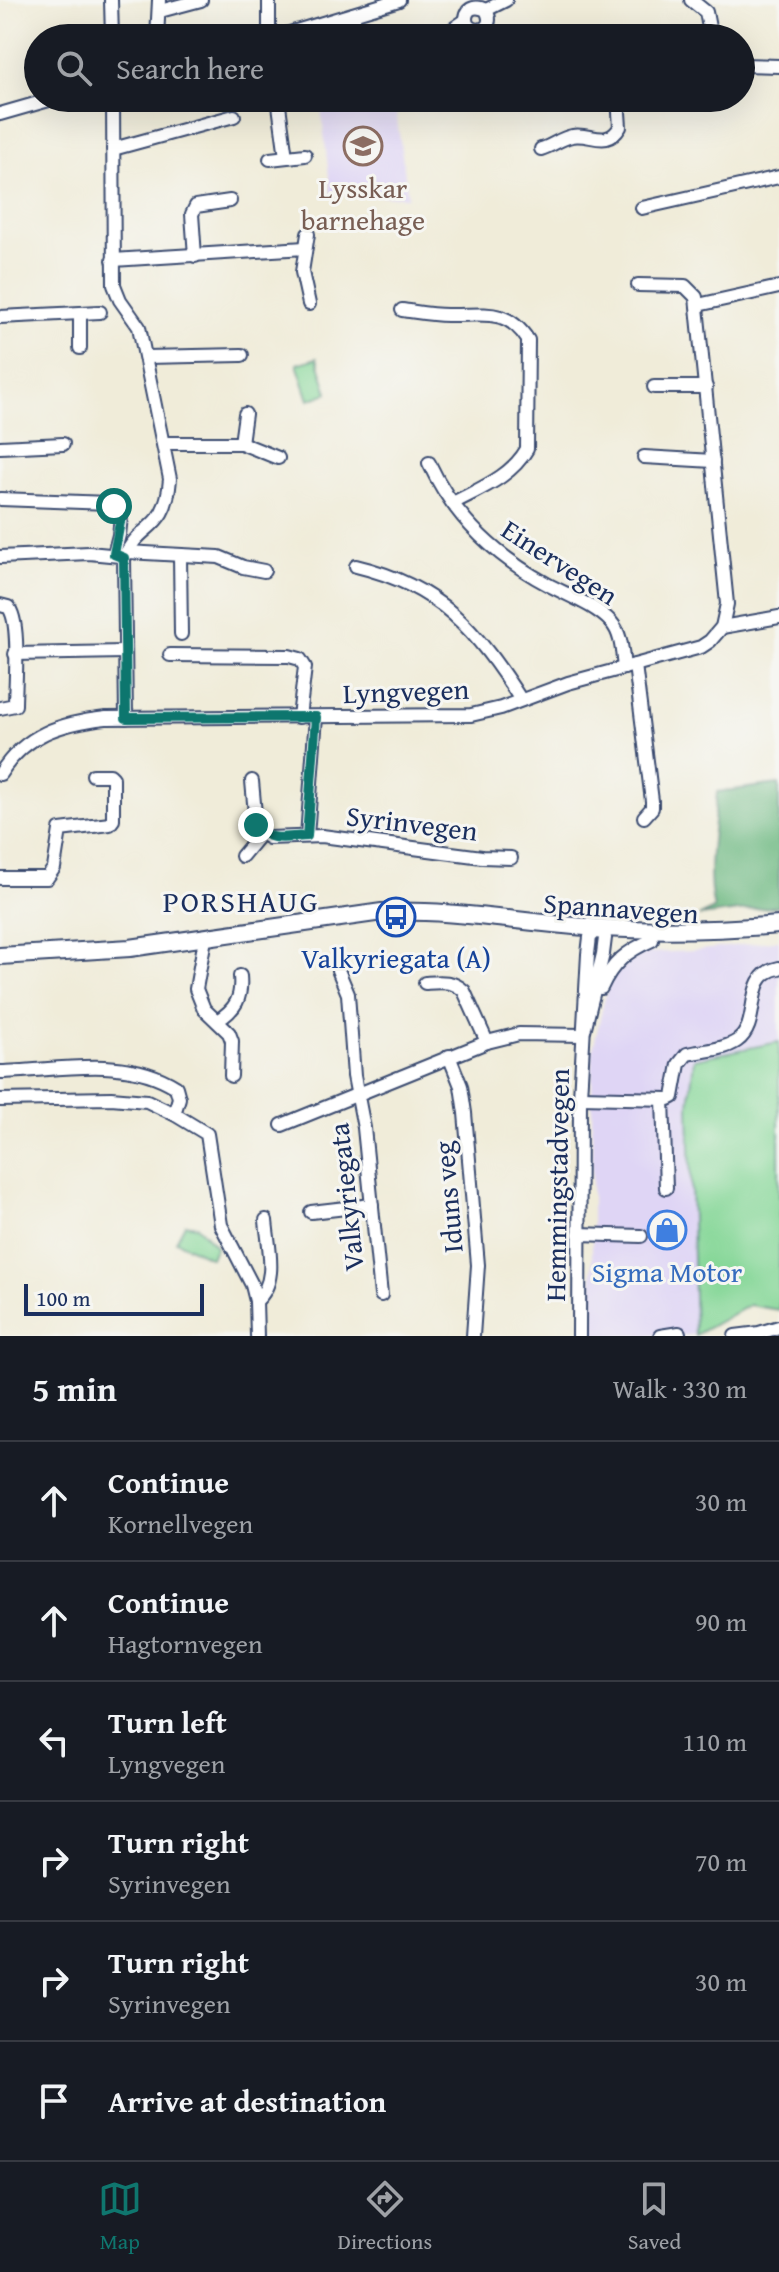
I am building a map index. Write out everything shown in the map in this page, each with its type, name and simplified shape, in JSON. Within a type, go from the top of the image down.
[{"type":"main road","name":"Spannavegen","points":[[0,956],[130,948],[205,939],[305,921],[423,910],[652,940],[703,941],[779,928]]},
{"type":"main road","name":"Spannavegen","points":[[598,934],[779,928]]},
{"type":"street","points":[[111,0],[112,24]]},
{"type":"street","points":[[160,5],[201,0]]},
{"type":"street","points":[[269,0],[270,24]]},
{"type":"street","points":[[319,24],[399,0]]},
{"type":"street","points":[[486,10],[506,0]]},
{"type":"street","points":[[698,1],[706,12],[708,24]]},
{"type":"street","points":[[468,24],[467,13],[479,6],[490,16],[488,24]]},
{"type":"street","points":[[353,14],[355,24]]},
{"type":"street","points":[[460,24],[466,20]]},
{"type":"street","points":[[755,65],[779,66]]},
{"type":"street","points":[[0,114],[24,107]]},
{"type":"street","points":[[113,112],[113,260],[117,293],[139,327],[170,479],[169,497],[163,514],[122,554]]},
{"type":"street","points":[[280,112],[286,157]]},
{"type":"street","points":[[541,149],[572,136],[602,140],[612,136],[620,127],[620,112]]},
{"type":"street","points":[[113,149],[234,116]]},
{"type":"street","points":[[270,159],[305,155]]},
{"type":"street","points":[[642,208],[779,177]]},
{"type":"street","points":[[195,256],[190,207],[230,201]]},
{"type":"street","points":[[308,234],[301,248],[302,272],[309,304]]},
{"type":"street","points":[[113,260],[301,248]]},
{"type":"street","points":[[638,285],[680,285],[694,292],[698,305],[727,604],[722,627]]},
{"type":"street","points":[[698,305],[779,287]]},
{"type":"street","name":"Einervegen","points":[[402,310],[446,315],[487,313],[504,317],[520,327],[528,340],[527,449],[504,476],[453,503]]},
{"type":"street","points":[[0,317],[100,312]]},
{"type":"street","points":[[80,314],[80,348]]},
{"type":"street","points":[[146,357],[242,355]]},
{"type":"street","points":[[654,387],[706,387]]},
{"type":"street","points":[[241,443],[245,414]]},
{"type":"street","points":[[163,443],[241,443],[278,458]]},
{"type":"street","points":[[0,447],[63,444]]},
{"type":"street","points":[[644,457],[713,461]]},
{"type":"street","name":"Einervegen","points":[[429,463],[453,503],[482,539],[511,563],[611,622],[629,667]]},
{"type":"street","points":[[0,499],[109,503],[121,517],[126,718]]},
{"type":"street","points":[[0,557],[122,554],[219,557],[243,567],[264,571]]},
{"type":"street","points":[[180,555],[181,634]]},
{"type":"street","points":[[356,566],[409,583],[449,609],[483,645],[521,700]]},
{"type":"street","points":[[0,605],[8,607],[14,616],[15,654],[15,705],[0,708]]},
{"type":"street","name":"Lyngvegen","points":[[0,774],[16,753],[47,730],[87,720],[471,715],[568,683],[701,647],[722,627],[779,617]]},
{"type":"street","points":[[15,654],[124,652]]},
{"type":"street","points":[[170,655],[289,656],[300,659],[305,667],[299,717]]},
{"type":"street","points":[[629,667],[652,801],[652,808],[644,817]]},
{"type":"street","name":"Syrinvegen","points":[[307,836],[316,717]]},
{"type":"street","points":[[0,878],[47,878],[54,868],[60,830],[110,824],[113,820],[113,778],[110,775],[93,775]]},
{"type":"street","points":[[242,856],[261,833],[256,825],[252,781]]},
{"type":"street","name":"Syrinvegen","points":[[261,833],[269,838],[322,836],[511,858]]},
{"type":"street","name":"Hemmingstadvegen","points":[[583,1035],[593,1000],[598,934]]},
{"type":"street","name":"Hemmingstadvegen","points":[[579,1336],[580,1097],[583,1035],[598,934]]},
{"type":"street","points":[[205,939],[196,989],[204,1009],[232,1041],[231,1076]]},
{"type":"street","points":[[593,1000],[609,971],[621,957],[652,940]]},
{"type":"street","points":[[580,1097],[673,1097],[679,1064],[687,1054],[729,1045],[744,1035],[760,979],[770,970],[779,968]]},
{"type":"street","name":"Valkyriegata","points":[[338,970],[348,994],[354,1076],[359,1093],[381,1295]]},
{"type":"street","points":[[217,1021],[238,1003],[240,976]]},
{"type":"street","points":[[425,983],[446,982],[459,986],[487,1042]]},
{"type":"street","name":"Valkyriegata","points":[[282,1125],[487,1042],[519,1034],[583,1035]]},
{"type":"street","name":"Iduns veg","points":[[449,1056],[464,1097],[467,1128],[478,1273],[473,1336]]},
{"type":"street","points":[[0,1072],[102,1068],[146,1073],[176,1087],[179,1098],[174,1114]]},
{"type":"street","points":[[0,1100],[111,1098],[147,1101],[207,1134],[221,1225],[245,1270],[256,1301],[257,1336]]},
{"type":"street","points":[[663,1099],[666,1188]]},
{"type":"street","points":[[311,1212],[372,1205]]},
{"type":"street","points":[[256,1301],[270,1281],[266,1220]]},
{"type":"street","points":[[579,1234],[641,1236]]},
{"type":"street","points":[[735,1336],[761,1335],[779,1327]]},
{"type":"street","points":[[660,1336],[679,1333]]},
{"type":"shaded area","name":"Lysskar barnehage","points":[[322,112],[396,112],[408,197],[331,194]]},
{"type":"shaded area","points":[[779,940],[779,1042],[694,1059],[689,1106],[695,1335],[592,1336],[592,1053],[606,993],[614,974],[646,953],[694,951]]},
{"type":"green space","points":[[317,358],[328,393],[309,400],[297,364]]},
{"type":"green space","points":[[779,784],[779,906],[699,916],[714,909],[710,866],[717,792]]},
{"type":"green space","points":[[779,1042],[779,1310],[749,1305],[695,1335],[689,1106],[694,1059]]},
{"type":"green space","points":[[185,1224],[197,1226],[216,1246],[211,1258],[176,1241]]},
{"type":"place","name":"Lysskar barnehage","points":[[363,146]]},
{"type":"place","name":"Valkyriegata (A)","points":[[396,917]]},
{"type":"place","name":"Sigma Motor","points":[[667,1230]]},
{"type":"district","name":"PORSHAUG","points":[[241,902]]},
{"type":"route","points":[[114,506],[121,517],[114,554],[124,558],[126,718],[316,717],[307,836],[269,838],[256,825]]}]
